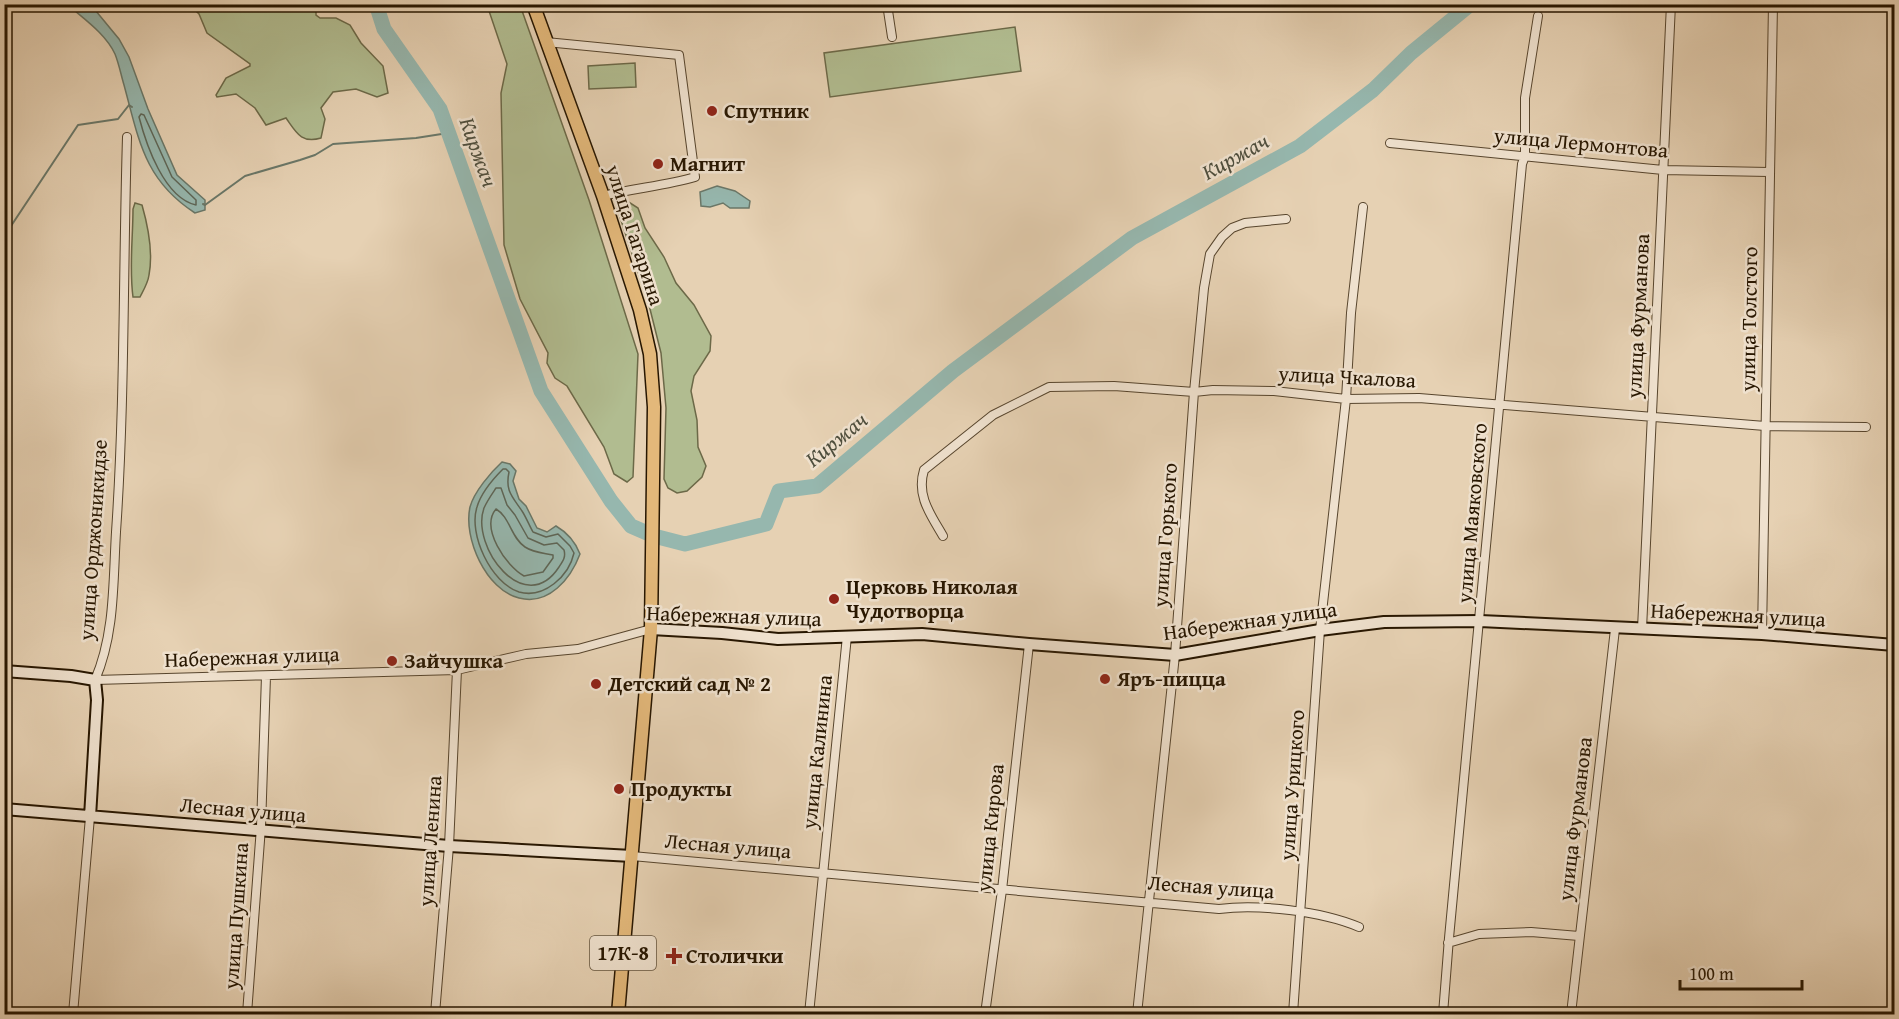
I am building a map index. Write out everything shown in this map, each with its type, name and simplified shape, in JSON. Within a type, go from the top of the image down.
[{"type":"main road","name":"улица Гагарина","points":[[533,4],[603,196],[640,310],[650,354],[654,407],[651,629],[632,856]]},
{"type":"main road","name":"17К-8","points":[[618,1014],[632,856]]},
{"type":"street","points":[[887,4],[892,37]]},
{"type":"street","name":"улица Фурманова","points":[[1642,629],[1671,4]]},
{"type":"street","name":"улица Толстого","points":[[1762,634],[1773,4]]},
{"type":"street","name":"улица Маяковского","points":[[1443,1014],[1522,164],[1525,156],[1525,98],[1538,16]]},
{"type":"street","points":[[546,42],[679,55],[695,177],[603,196]]},
{"type":"street","name":"улица Орджоникидзе","points":[[74,1014],[90,817],[97,700],[95,680],[110,625],[120,471],[127,137]]},
{"type":"street","name":"улица Лермонтова","points":[[1389,143],[1663,170],[1769,172]]},
{"type":"street","name":"улица Урицкого","points":[[1293,1014],[1320,630],[1346,399],[1351,313],[1364,207]]},
{"type":"street","name":"улица Горького","points":[[1137,1014],[1174,655],[1194,392],[1204,288],[1210,254],[1222,237],[1232,228],[1245,224],[1286,219]]},
{"type":"street","name":"улица Чкалова","points":[[943,536],[926,506],[922,491],[924,470],[993,415],[1049,387],[1114,386],[1194,392],[1274,391],[1346,399],[1419,398],[1766,426],[1866,427]]},
{"type":"street","name":"Набережная улица","points":[[4,671],[95,680],[457,670],[526,654],[578,649],[651,629],[778,639],[921,634],[1174,655],[1320,630],[1384,622],[1480,621],[1762,634],[1894,645]]},
{"type":"street","name":"улица Фурманова","points":[[1571,1014],[1615,628]]},
{"type":"street","name":"улица Калинина","points":[[809,1014],[847,636]]},
{"type":"street","name":"улица Кирова","points":[[985,1014],[1002,890],[1029,644]]},
{"type":"street","name":"улица Ленина","points":[[435,1014],[449,846],[457,670]]},
{"type":"street","name":"улица Пушкина","points":[[247,1014],[260,831],[266,676]]},
{"type":"street","name":"Лесная улица","points":[[4,809],[449,846],[632,856],[1219,909],[1240,906],[1301,912],[1339,919],[1359,927]]},
{"type":"street","points":[[1448,943],[1479,934],[1531,932],[1579,936]]},
{"type":"green space","points":[[190,5],[316,5],[316,15],[320,18],[336,18],[350,25],[361,43],[383,66],[388,93],[377,97],[356,89],[333,92],[321,108],[325,119],[321,138],[308,139],[300,136],[286,118],[266,125],[255,108],[236,94],[217,97],[226,78],[250,64],[207,33],[199,14]]},
{"type":"green space","points":[[487,5],[520,5],[589,200],[638,354],[633,477],[627,482],[614,474],[604,447],[567,386],[555,378],[547,363],[548,353],[520,299],[504,245],[501,93],[507,64]]},
{"type":"green space","points":[[1015,27],[1021,71],[830,97],[824,53]]},
{"type":"green space","points":[[635,63],[636,87],[589,89],[588,66]]},
{"type":"green space","points":[[627,201],[638,208],[645,228],[664,257],[676,283],[694,305],[711,336],[710,351],[694,376],[691,391],[697,420],[698,447],[706,466],[702,477],[687,491],[677,493],[668,488],[664,479],[666,408],[661,353],[649,305],[617,208],[620,202]]},
{"type":"green space","points":[[135,203],[142,205],[150,249],[148,278],[140,297],[133,297],[132,286]]},
{"type":"water","points":[[68,5],[91,5],[119,39],[129,57],[148,109],[177,175],[205,200],[205,210],[195,213],[164,187],[146,157],[140,141],[115,54],[100,33]]},
{"type":"water","points":[[717,186],[735,191],[750,201],[749,208],[730,208],[723,203],[710,207],[701,206],[700,192]]},
{"type":"water","points":[[502,462],[510,464],[516,471],[513,481],[519,499],[526,506],[537,528],[547,532],[556,526],[571,538],[580,554],[565,581],[540,598],[519,598],[496,585],[480,561],[470,533],[470,507],[475,495]]},
{"type":"waterway","name":"Киржач","points":[[376,4],[384,29],[440,109],[541,391],[611,501],[631,526],[654,536],[685,544],[766,524],[779,491],[817,486],[953,371],[1132,238],[1300,146],[1373,90],[1411,53],[1471,4]]},
{"type":"waterway","points":[[4,227],[11,226],[78,125],[118,119],[129,105],[132,107]]},
{"type":"waterway","points":[[203,204],[205,205],[245,176],[315,155],[333,144],[416,138],[448,133]]},
{"type":"place","name":"Спутник","points":[[712,111]]},
{"type":"place","name":"Магнит","points":[[658,164]]},
{"type":"place","name":"Церковь Николая Чудотворца","points":[[834,599]]},
{"type":"place","name":"Зайчушка","points":[[392,661]]},
{"type":"place","name":"Яръ-пицца","points":[[1105,679]]},
{"type":"place","name":"Детский сад № 2","points":[[596,684]]},
{"type":"place","name":"Продукты","points":[[619,789]]},
{"type":"place","name":"Столички","points":[[674,956]]}]
